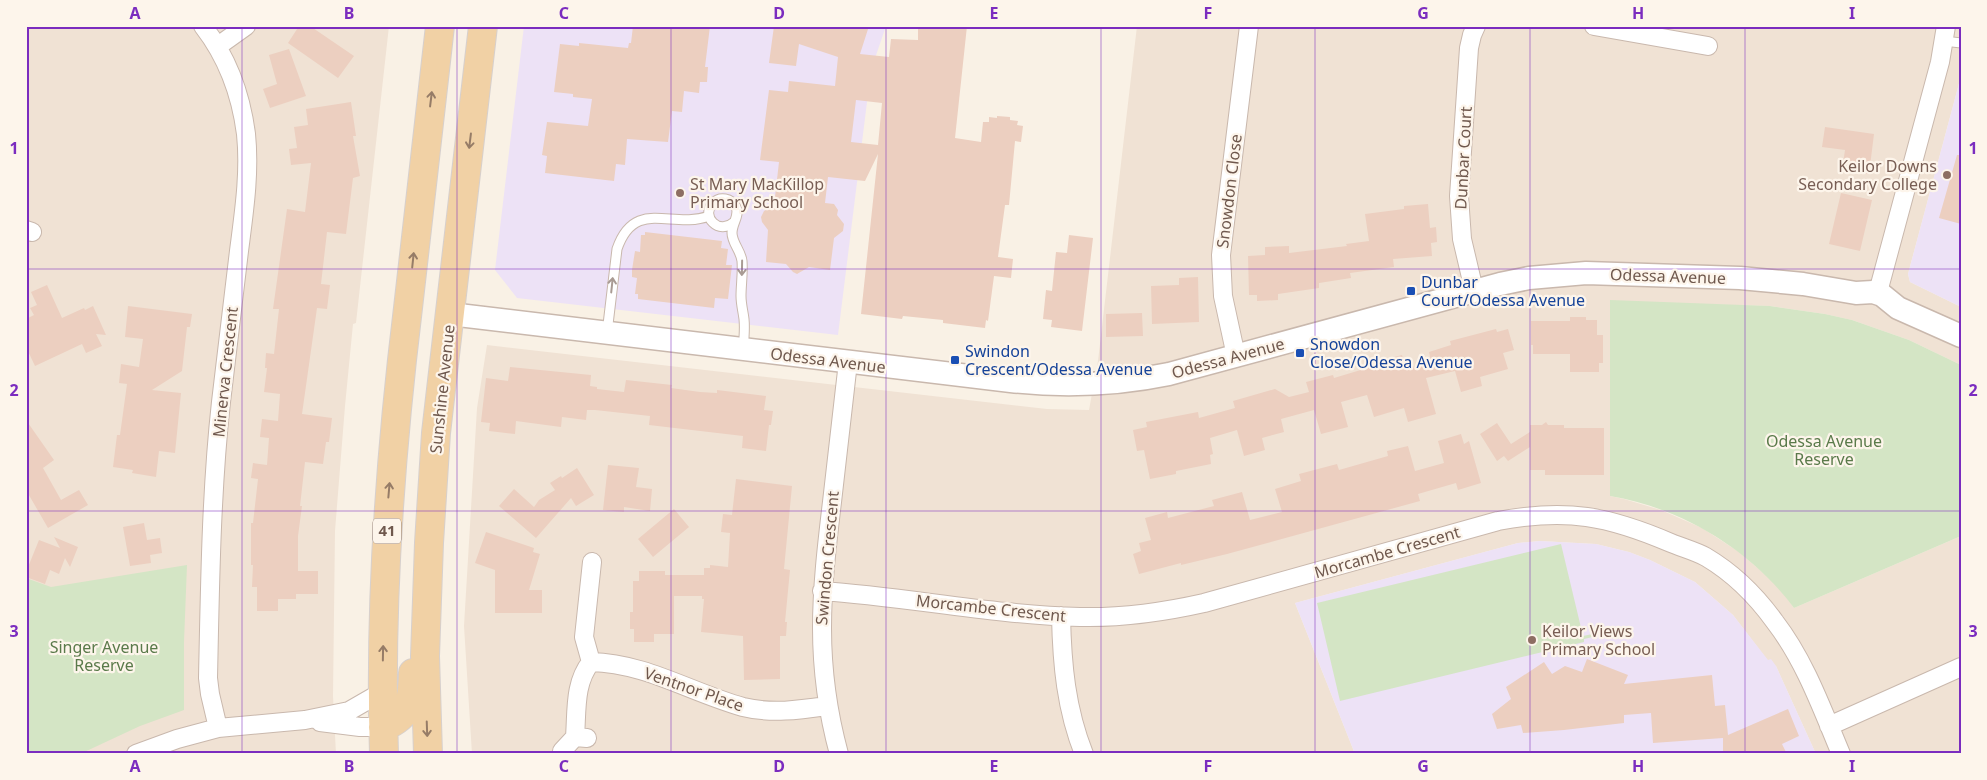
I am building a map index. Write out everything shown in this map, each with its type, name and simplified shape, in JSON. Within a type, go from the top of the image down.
[{"type":"main road","name":"41","points":[[384,740],[382,692],[387,521],[408,309],[440,26]]},
{"type":"main road","name":"Sunshine Avenue","points":[[428,754],[425,656],[429,543],[436,433],[483,26]]},
{"type":"main road","points":[[408,309],[450,314]]},
{"type":"main road","points":[[384,740],[410,705],[413,691],[415,616],[429,543]]},
{"type":"street","name":"Minerva Crescent","points":[[203,26],[218,46],[237,92],[246,135],[247,157],[245,204],[221,402],[213,502],[208,678],[218,728]]},
{"type":"street","points":[[218,46],[246,26]]},
{"type":"street","name":"Snowdon Close","points":[[1236,356],[1223,296],[1221,255],[1249,26]]},
{"type":"street","name":"Dunbar Court","points":[[1474,290],[1462,240],[1459,196],[1469,48],[1476,26]]},
{"type":"street","points":[[1594,26],[1708,46]]},
{"type":"street","points":[[1950,37],[1938,70],[1878,292],[1898,308],[1961,336]]},
{"type":"street","name":"Odessa Avenue","points":[[450,314],[1019,382],[1076,385],[1146,379],[1474,290],[1529,278],[1586,274],[1748,279],[1803,284],[1856,293],[1878,292]]},
{"type":"street","name":"Swindon Crescent","points":[[839,754],[827,706],[821,641],[822,591],[848,362]]},
{"type":"street","name":"Morcambe Crescent","points":[[822,591],[1061,616],[1128,615],[1177,609],[1231,596],[1498,521],[1550,514],[1588,516],[1617,522],[1653,534],[1702,555],[1731,575],[1759,602],[1783,633],[1800,660],[1842,754]]},
{"type":"street","points":[[562,751],[581,738],[578,689],[582,677],[591,662],[584,637],[592,562]]},
{"type":"street","points":[[1061,616],[1063,670],[1068,703],[1084,754]]},
{"type":"street","name":"Ventnor Place","points":[[591,662],[605,662],[641,670],[744,707],[778,711],[827,706]]},
{"type":"street","points":[[1829,726],[1961,667]]},
{"type":"street","points":[[136,754],[177,739],[218,728],[305,720],[348,711],[382,692]]},
{"type":"street","points":[[305,720],[360,727],[384,740]]},
{"type":"lane","points":[[734,222],[731,225],[722,227],[713,224],[709,216],[710,206],[722,199],[726,199],[734,204],[736,208],[737,213],[732,233],[742,259],[743,350]]},
{"type":"lane","points":[[607,333],[617,249],[621,238],[630,226],[646,217],[688,220],[709,216]]},
{"type":"shaded area","points":[[26,26],[389,26],[356,323],[353,324],[335,531],[333,696],[336,754],[26,754]]},
{"type":"shaded area","name":"St Mary MacKillop Primary School","points":[[524,26],[886,26],[871,70],[838,335],[517,298],[495,270]]},
{"type":"shaded area","points":[[1137,26],[1961,26],[1961,76],[1908,274],[1910,282],[1961,307],[1961,365],[1909,340],[1852,320],[1770,306],[1693,304],[1610,496],[1661,510],[1702,528],[1739,552],[1761,571],[1781,590],[1794,608],[1961,536],[1961,754],[1816,754],[1776,666],[1768,661],[1733,615],[1695,582],[1629,552],[1596,544],[1540,541],[1518,543],[1295,603],[1355,754],[472,754],[464,626],[477,408],[487,345],[1047,409],[1089,410],[1098,361]]},
{"type":"shaded area","name":"Keilor Downs Secondary College","points":[[1961,76],[1961,307],[1910,282],[1908,274]]},
{"type":"shaded area","name":"Keilor Views Primary School","points":[[1540,541],[1596,544],[1629,552],[1695,582],[1733,615],[1768,660],[1771,659],[1776,666],[1816,754],[1355,754],[1295,603],[1518,543]]},
{"type":"green space","name":"Odessa Avenue Reserve","points":[[1610,300],[1770,306],[1825,314],[1852,320],[1909,340],[1961,365],[1961,536],[1794,608],[1777,587],[1757,568],[1736,550],[1713,535],[1689,521],[1663,510],[1610,496]]},
{"type":"green space","points":[[1561,544],[1583,636],[1597,633],[1597,636],[1584,639],[1584,642],[1340,701],[1317,603]]},
{"type":"green space","name":"Singer Avenue Reserve","points":[[187,565],[184,710],[140,726],[80,754],[26,754],[26,578],[51,587]]},
{"type":"building","points":[[299,26],[310,26],[354,56],[338,78],[288,43]]},
{"type":"building","points":[[633,26],[710,26],[705,67],[708,67],[707,82],[700,82],[699,93],[684,91],[682,112],[672,111],[668,142],[627,139],[625,165],[616,164],[614,181],[545,173],[547,156],[542,155],[547,122],[588,126],[592,99],[554,92],[560,44],[579,46],[579,43],[628,48],[629,43],[631,43]]},
{"type":"building","points":[[774,26],[869,26],[860,54],[889,57],[891,39],[918,40],[918,26],[967,26],[955,138],[981,142],[983,122],[989,122],[989,117],[1010,117],[1010,120],[1018,121],[1017,125],[1023,126],[1021,142],[1015,141],[1009,205],[1005,205],[998,257],[1013,259],[1011,278],[994,276],[988,321],[986,320],[985,328],[943,323],[943,320],[903,316],[902,319],[861,314],[878,154],[865,181],[828,177],[825,203],[834,204],[838,210],[837,215],[844,224],[843,231],[834,238],[830,270],[809,267],[797,274],[786,264],[766,262],[768,230],[761,217],[764,211],[771,207],[772,196],[775,197],[779,162],[760,160],[769,90],[788,92],[789,81],[835,86],[838,57],[799,44],[796,66],[769,63]],"holes":[[[856,100],[882,103],[878,145],[851,142]]]},
{"type":"building","points":[[289,49],[306,96],[270,108],[263,89],[277,84],[269,55]]},
{"type":"building","points":[[351,102],[356,136],[353,136],[360,176],[353,178],[346,234],[327,232],[321,284],[330,285],[327,309],[317,308],[302,414],[332,418],[329,442],[326,442],[323,464],[305,462],[300,506],[302,506],[298,536],[298,571],[318,571],[318,594],[296,594],[296,599],[278,599],[278,611],[257,611],[257,587],[252,587],[251,523],[253,523],[258,479],[251,478],[253,463],[267,465],[269,438],[260,437],[262,419],[278,421],[280,394],[264,392],[267,368],[265,368],[266,353],[274,354],[279,309],[273,309],[287,209],[305,212],[311,163],[291,165],[289,149],[297,148],[294,127],[308,125],[306,109]]},
{"type":"building","points":[[1825,127],[1874,134],[1869,174],[1842,170],[1845,150],[1822,147]]},
{"type":"building","points":[[1957,155],[1961,155],[1961,224],[1939,218]]},
{"type":"building","points":[[1841,193],[1872,200],[1860,251],[1829,244]]},
{"type":"building","points":[[1428,204],[1430,228],[1436,227],[1437,242],[1431,243],[1432,256],[1393,259],[1394,267],[1350,273],[1351,278],[1319,283],[1319,288],[1278,294],[1278,300],[1257,301],[1257,295],[1249,295],[1248,256],[1265,255],[1265,247],[1289,246],[1289,253],[1347,246],[1346,244],[1369,241],[1365,214],[1404,209],[1404,206]]},
{"type":"building","points":[[645,232],[722,241],[721,248],[728,249],[726,265],[732,265],[728,299],[715,298],[714,308],[638,299],[638,294],[635,294],[637,278],[632,277],[632,270],[635,251],[640,252],[641,235],[645,235]]},
{"type":"building","points":[[1069,235],[1093,238],[1082,331],[1051,327],[1052,320],[1043,319],[1046,290],[1052,291],[1056,252],[1067,253]]},
{"type":"building","points":[[1198,277],[1199,322],[1152,324],[1151,286],[1179,285],[1179,278]]},
{"type":"building","points":[[47,285],[62,318],[93,306],[106,335],[96,334],[102,346],[86,353],[82,344],[35,366],[26,347],[26,319],[34,315],[30,308],[37,305],[31,292]]},
{"type":"building","points":[[128,306],[192,314],[190,327],[187,327],[182,371],[152,390],[181,393],[175,453],[159,451],[156,477],[132,473],[133,470],[113,467],[117,435],[120,435],[127,384],[119,383],[121,364],[139,367],[143,339],[125,337]]},
{"type":"building","points":[[1142,313],[1143,336],[1106,337],[1106,314]]},
{"type":"building","points":[[1570,317],[1586,317],[1586,320],[1597,320],[1597,335],[1603,335],[1603,363],[1599,363],[1599,372],[1570,372],[1570,354],[1533,354],[1531,321],[1570,321]]},
{"type":"building","points":[[1496,329],[1497,332],[1508,329],[1514,350],[1503,353],[1508,369],[1480,377],[1482,386],[1461,392],[1455,371],[1426,378],[1436,414],[1408,422],[1404,408],[1374,417],[1367,395],[1341,402],[1348,427],[1321,434],[1314,410],[1281,419],[1284,432],[1262,438],[1265,450],[1244,456],[1237,430],[1210,438],[1213,454],[1210,455],[1211,464],[1176,471],[1176,474],[1150,479],[1144,450],[1137,451],[1133,430],[1147,427],[1146,422],[1198,412],[1199,418],[1235,408],[1233,401],[1275,389],[1289,397],[1309,392],[1306,382],[1333,375],[1334,378],[1364,369],[1363,365],[1402,355],[1406,369],[1431,361],[1429,352],[1451,345],[1450,341]]},
{"type":"building","points":[[510,367],[591,375],[590,386],[597,387],[597,389],[624,392],[626,380],[672,385],[671,388],[700,392],[717,393],[717,390],[766,396],[764,410],[773,411],[771,425],[769,425],[766,451],[742,448],[743,436],[649,425],[650,416],[595,410],[587,410],[586,420],[562,417],[561,427],[516,421],[515,434],[489,431],[490,423],[481,422],[486,378],[508,381]]},
{"type":"building","points":[[26,420],[54,460],[43,468],[61,500],[79,490],[88,505],[48,528],[26,490]]},
{"type":"building","points":[[1546,422],[1548,425],[1564,425],[1564,428],[1604,428],[1604,475],[1545,475],[1545,470],[1530,470],[1530,447],[1508,461],[1504,456],[1497,461],[1480,434],[1497,423],[1511,444],[1530,432],[1530,425],[1542,425]]},
{"type":"building","points":[[1461,434],[1464,444],[1469,441],[1481,483],[1458,490],[1456,483],[1418,494],[1420,501],[1227,554],[1139,574],[1133,554],[1141,551],[1139,543],[1151,540],[1145,518],[1167,512],[1168,518],[1214,506],[1212,500],[1242,492],[1250,520],[1282,512],[1275,489],[1301,481],[1299,474],[1337,464],[1339,470],[1388,456],[1387,451],[1408,446],[1415,471],[1444,463],[1438,441]]},
{"type":"building","points":[[608,465],[639,468],[636,487],[652,489],[650,511],[624,507],[624,512],[603,510]]},
{"type":"building","points":[[577,468],[594,495],[576,506],[571,498],[536,538],[499,506],[514,489],[534,507],[539,500],[555,490],[550,483]]},
{"type":"building","points":[[736,479],[792,486],[784,569],[790,570],[785,622],[787,622],[786,636],[780,636],[780,679],[744,680],[743,636],[701,632],[704,599],[702,599],[702,596],[674,596],[674,634],[654,634],[654,642],[634,642],[634,629],[630,629],[630,612],[633,612],[633,581],[639,581],[639,571],[665,571],[665,575],[704,575],[704,568],[710,568],[710,565],[728,567],[730,533],[721,532],[723,514],[732,515]]},
{"type":"building","points":[[674,509],[689,527],[653,557],[638,539]]},
{"type":"building","points":[[144,523],[147,540],[160,538],[162,553],[150,555],[151,563],[130,566],[123,527]]},
{"type":"building","points":[[486,532],[534,548],[533,552],[540,554],[529,590],[542,590],[542,613],[495,613],[495,570],[475,563]]},
{"type":"building","points":[[54,537],[78,547],[70,567],[65,558],[59,574],[50,570],[45,584],[26,577],[26,572],[39,540],[60,548]]},
{"type":"building","points":[[1587,659],[1628,675],[1624,684],[1712,675],[1715,706],[1725,705],[1728,735],[1788,709],[1799,736],[1782,744],[1787,754],[1723,754],[1723,738],[1653,743],[1651,713],[1624,715],[1624,723],[1564,730],[1523,733],[1521,725],[1497,729],[1492,714],[1511,699],[1506,687],[1544,662],[1552,674],[1565,666],[1582,672]]},
{"type":"place","name":"Keilor Downs Secondary College","points":[[1947,175]]},
{"type":"place","name":"St Mary MacKillop Primary School","points":[[680,193]]},
{"type":"place","name":"Dunbar Court/Odessa Avenue","points":[[1411,291]]},
{"type":"place","name":"Snowdon Close/Odessa Avenue","points":[[1300,353]]},
{"type":"place","name":"Swindon Crescent/Odessa Avenue","points":[[955,360]]},
{"type":"place","name":"Keilor Views Primary School","points":[[1532,640]]}]
